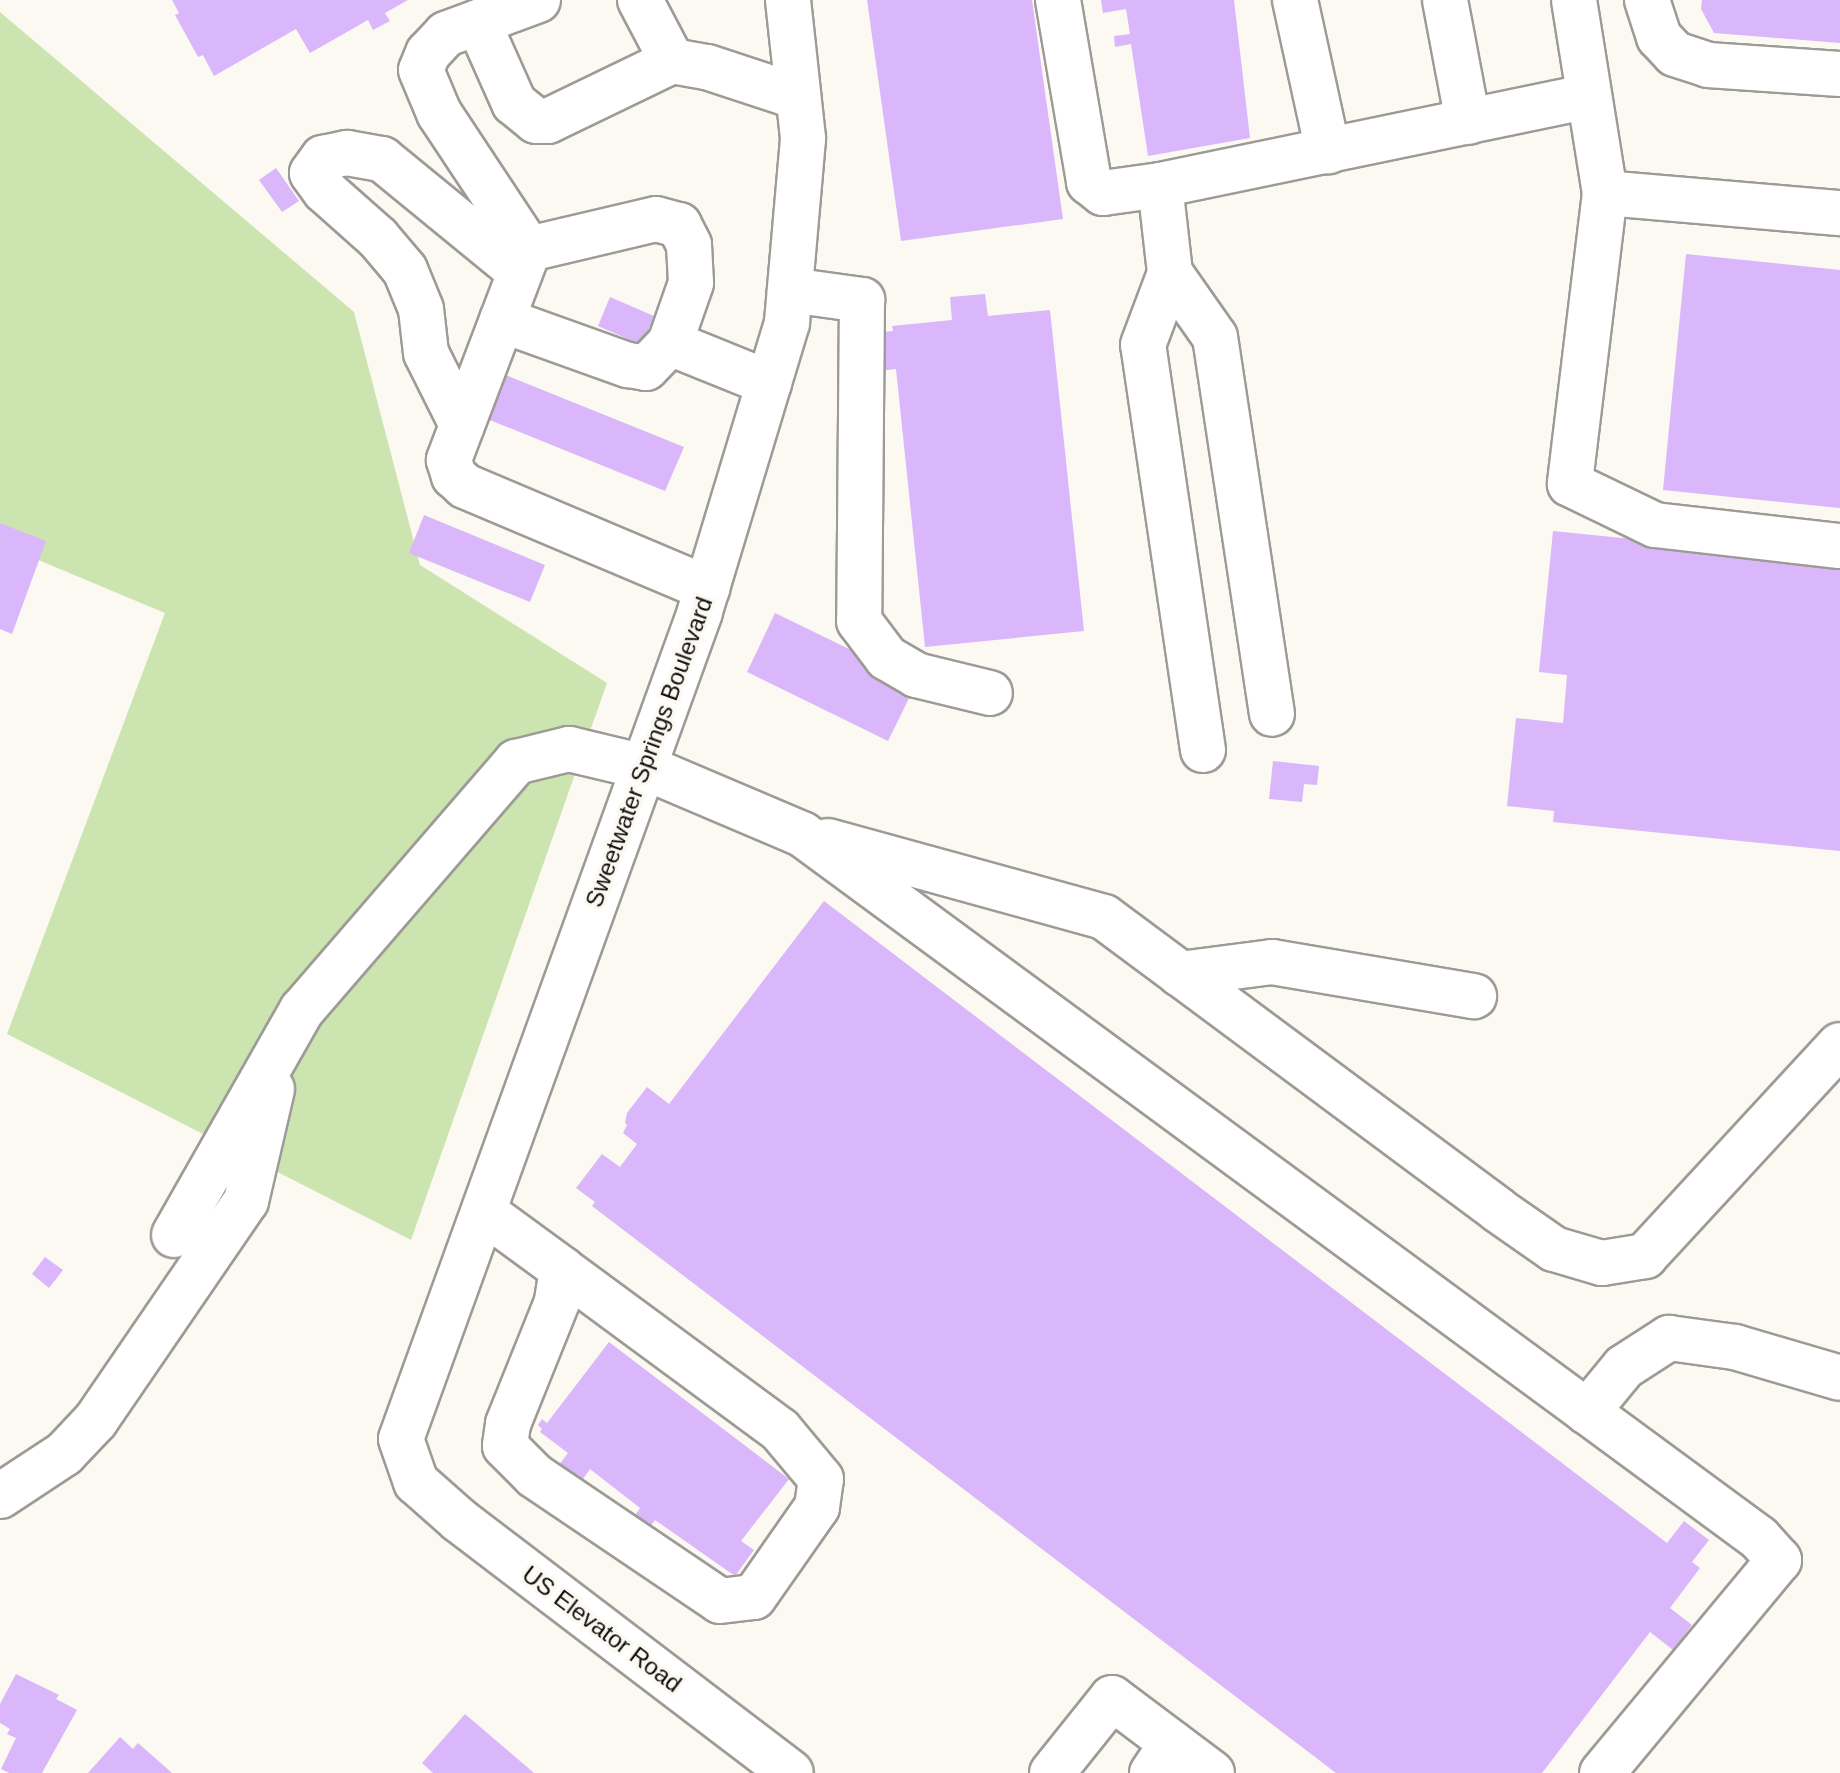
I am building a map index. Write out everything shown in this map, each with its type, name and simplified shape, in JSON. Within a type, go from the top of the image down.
[{"type":"street","points":[[640,0],[672,61]]},
{"type":"street","name":"Sweetwater Springs Boulevard","points":[[416,1482],[401,1439],[707,588],[787,323],[803,139],[788,0]]},
{"type":"street","points":[[1058,0],[1089,182],[1103,193],[1160,185],[1589,96]]},
{"type":"street","points":[[1295,0],[1328,151]]},
{"type":"street","points":[[1445,0],[1468,122]]},
{"type":"street","points":[[1574,0],[1605,193],[1570,484],[1655,525],[1840,546]]},
{"type":"street","points":[[1647,0],[1659,37],[1675,54],[1708,65],[1840,74]]},
{"type":"street","points":[[525,261],[439,113],[421,70],[428,53],[446,34],[531,1]]},
{"type":"street","points":[[478,22],[514,103],[536,121],[548,121],[672,61],[707,67],[798,97]]},
{"type":"street","points":[[462,425],[426,353],[421,309],[405,270],[378,238],[325,191],[312,173],[323,158],[347,153],[382,159],[525,261]]},
{"type":"street","points":[[1160,185],[1170,273],[1143,345],[1203,750]]},
{"type":"street","points":[[1605,193],[1840,213]]},
{"type":"street","points":[[502,320],[628,365],[646,368],[670,343],[691,283],[689,245],[679,225],[656,219],[525,261]]},
{"type":"street","points":[[525,261],[449,460],[454,476],[465,486],[707,588]]},
{"type":"street","points":[[1170,273],[1215,337],[1272,714]]},
{"type":"street","points":[[790,290],[862,300],[859,621],[887,658],[916,675],[990,693]]},
{"type":"street","points":[[670,343],[769,383]]},
{"type":"street","points":[[174,1235],[302,1010],[516,762],[569,749],[644,767],[802,834],[1104,917],[1554,1249],[1602,1263],[1645,1256],[1840,1045]]},
{"type":"street","points":[[802,834],[1759,1538],[1779,1560],[1602,1773]]},
{"type":"street","points":[[1180,974],[1272,962],[1474,996]]},
{"type":"street","points":[[0,1496],[64,1454],[96,1420],[246,1201],[283,1040]]},
{"type":"street","points":[[484,1212],[562,1269],[780,1430],[821,1479],[817,1507],[754,1597],[720,1601],[535,1476],[505,1446],[508,1424],[557,1302],[562,1269]]},
{"type":"street","points":[[1587,1412],[1624,1367],[1669,1338],[1735,1347],[1840,1378]]},
{"type":"street","name":"US Elevator Road","points":[[416,1482],[459,1520],[791,1773]]},
{"type":"street","points":[[1052,1773],[1112,1698],[1162,1758],[1212,1773]]},
{"type":"green space","points":[[0,12],[354,312],[420,565],[607,683],[411,1240],[7,1034],[165,613],[0,544]]},
{"type":"building","points":[[172,0],[408,0],[385,13],[390,21],[373,30],[368,20],[310,53],[296,29],[214,76],[203,55],[198,57],[175,15],[179,13]]},
{"type":"building","points":[[867,0],[1032,0],[1063,219],[901,241]]},
{"type":"building","points":[[1101,0],[1234,0],[1250,138],[1148,156],[1131,44],[1115,47],[1114,36],[1130,34],[1126,9],[1103,13]]},
{"type":"building","points":[[1702,0],[1840,0],[1840,43],[1714,33],[1701,9]]},
{"type":"building","points":[[276,168],[299,201],[282,212],[259,180]]},
{"type":"building","points":[[1686,254],[1840,270],[1840,508],[1663,490]]},
{"type":"building","points":[[985,294],[988,316],[1050,310],[1084,631],[925,647],[896,369],[871,372],[867,334],[893,331],[892,326],[952,320],[950,297]]},
{"type":"building","points":[[610,297],[654,316],[642,345],[598,326]]},
{"type":"building","points":[[503,374],[684,447],[665,491],[485,418]]},
{"type":"building","points":[[424,515],[545,565],[530,602],[409,553]]},
{"type":"building","points":[[0,523],[46,541],[12,634],[0,629]]},
{"type":"building","points":[[1553,531],[1840,560],[1840,851],[1553,822],[1554,811],[1507,806],[1516,718],[1563,723],[1567,675],[1539,672]]},
{"type":"building","points":[[775,613],[917,682],[888,741],[747,672]]},
{"type":"building","points":[[1273,761],[1319,766],[1317,785],[1304,784],[1302,802],[1269,799]]},
{"type":"building","points":[[824,901],[1667,1543],[1684,1521],[1709,1540],[1692,1562],[1700,1568],[1670,1608],[1692,1625],[1673,1650],[1650,1632],[1542,1773],[1336,1773],[592,1206],[595,1202],[576,1188],[602,1154],[620,1167],[637,1144],[623,1133],[627,1113],[647,1087],[669,1104]]},
{"type":"building","points":[[45,1257],[63,1270],[49,1288],[32,1274]]},
{"type":"building","points":[[609,1342],[789,1479],[741,1541],[754,1550],[735,1576],[655,1520],[647,1531],[632,1520],[640,1508],[590,1469],[578,1486],[556,1469],[568,1453],[540,1432],[542,1429],[538,1425],[542,1419],[547,1423]]},
{"type":"building","points":[[16,1674],[59,1695],[56,1699],[77,1710],[42,1773],[9,1773],[1,1769],[16,1738],[7,1734],[10,1729],[0,1723],[0,1704]]},
{"type":"building","points":[[465,1714],[534,1773],[433,1773],[422,1763]]},
{"type":"building","points":[[120,1737],[133,1749],[138,1743],[172,1773],[88,1773]]}]
